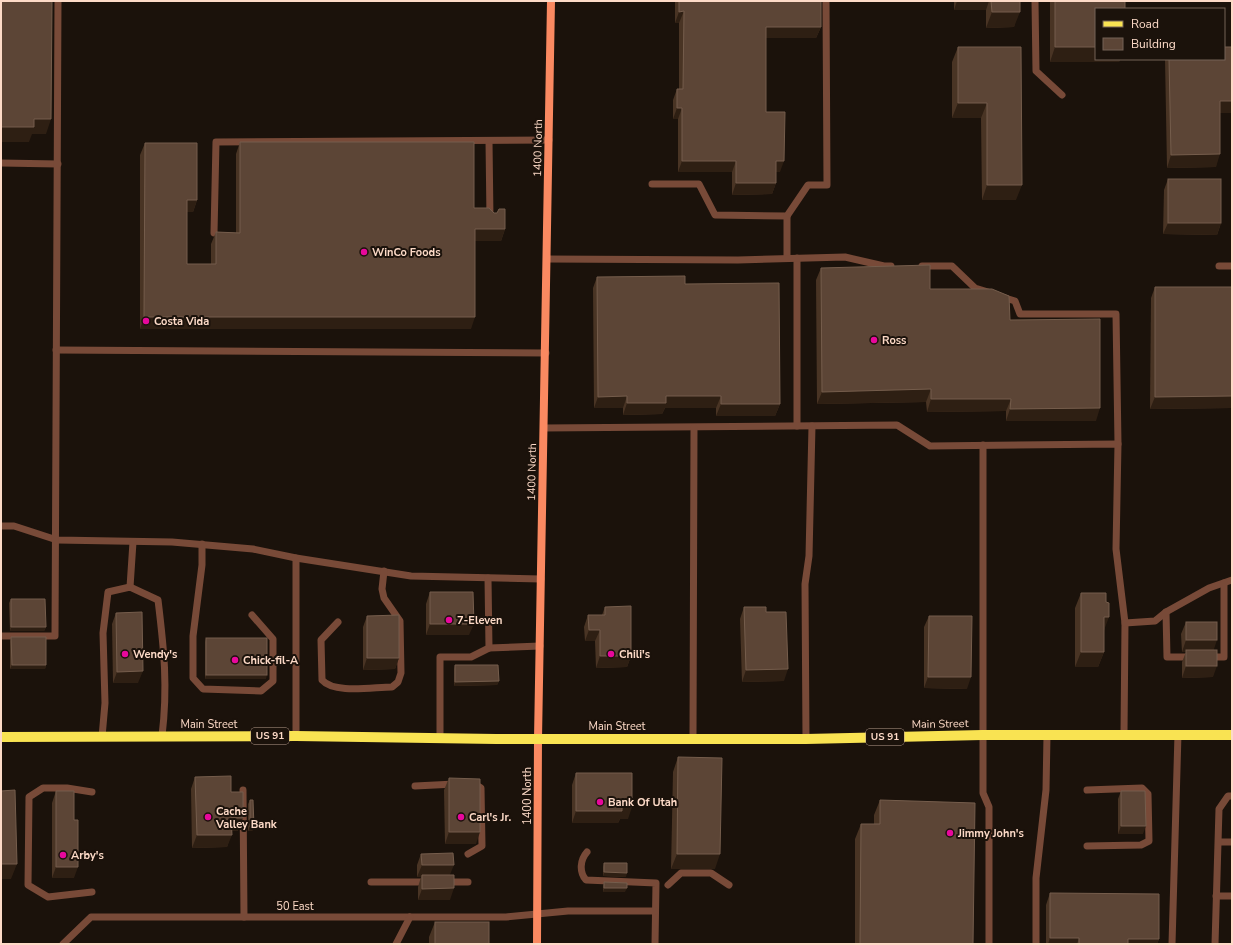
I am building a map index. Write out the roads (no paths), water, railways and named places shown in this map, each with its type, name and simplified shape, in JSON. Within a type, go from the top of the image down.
[{"type":"main road","name":"1400 North","points":[[537,944],[538,739],[546,353],[551,1]]},
{"type":"main road","name":"Main Street","points":[[1,737],[296,736],[538,739],[806,739],[982,735],[1232,735]]},
{"type":"lane","points":[[1,636],[55,636],[57,540],[56,350],[58,1]]},
{"type":"lane","points":[[788,258],[787,216],[808,185],[827,185],[826,1]]},
{"type":"lane","points":[[1035,1],[1036,71],[1062,95]]},
{"type":"lane","points":[[214,233],[216,142],[549,140]]},
{"type":"lane","points":[[489,141],[490,220]]},
{"type":"lane","points":[[1,163],[58,164]]},
{"type":"lane","points":[[652,184],[699,184],[715,215],[787,216]]},
{"type":"lane","points":[[547,258],[845,257],[884,266],[899,266]]},
{"type":"lane","points":[[797,258],[798,426]]},
{"type":"lane","points":[[914,266],[952,266],[975,288],[1015,301],[1020,314],[1116,314],[1118,444],[1116,549],[1125,623],[1124,734]]},
{"type":"lane","points":[[1219,266],[1232,266]]},
{"type":"lane","points":[[56,350],[546,353]]},
{"type":"lane","points":[[544,428],[694,428],[897,425],[930,446],[1118,444]]},
{"type":"lane","points":[[806,739],[805,584],[809,556],[812,426]]},
{"type":"lane","points":[[693,738],[694,428]]},
{"type":"lane","points":[[983,445],[982,735],[983,793],[989,807],[989,944]]},
{"type":"lane","points":[[1,526],[14,526],[57,540],[172,542],[253,549],[296,558],[412,576],[541,579]]},
{"type":"lane","points":[[130,587],[132,542]]},
{"type":"lane","points":[[202,544],[202,565],[193,636],[193,678],[203,689],[261,691],[273,680],[273,639],[252,615]]},
{"type":"lane","points":[[296,558],[296,736]]},
{"type":"lane","points":[[338,622],[320,640],[322,680],[327,686],[336,688],[392,687],[398,682],[401,673],[400,621],[384,598],[382,590],[384,571]]},
{"type":"lane","points":[[488,578],[489,648]]},
{"type":"lane","points":[[1125,623],[1155,621],[1166,612],[1209,588],[1232,580]]},
{"type":"lane","points":[[1166,612],[1167,657],[1224,657],[1224,583]]},
{"type":"lane","points":[[102,737],[105,703],[104,633],[108,592],[130,587],[158,600],[165,653],[166,703],[162,736]]},
{"type":"lane","points":[[440,738],[440,657],[471,656],[489,648],[540,646]]},
{"type":"lane","points":[[1172,944],[1178,734]]},
{"type":"lane","points":[[1036,944],[1036,878],[1046,790],[1047,736]]},
{"type":"lane","points":[[415,786],[476,783],[481,788],[482,846],[468,854]]},
{"type":"lane","points":[[92,792],[67,788],[43,788],[29,797],[28,885],[48,897],[92,892]]},
{"type":"lane","points":[[1087,790],[1142,788],[1148,794],[1149,840],[1141,845],[1087,846]]},
{"type":"lane","points":[[243,790],[244,917]]},
{"type":"lane","points":[[1215,944],[1216,896],[1220,842],[1220,809],[1228,796],[1232,796]]},
{"type":"lane","points":[[1220,842],[1232,842]]},
{"type":"lane","points":[[587,852],[582,858],[582,875],[586,880],[656,883],[655,944]]},
{"type":"lane","points":[[668,885],[681,873],[710,873],[729,885]]},
{"type":"lane","points":[[371,882],[468,882]]},
{"type":"lane","points":[[1216,896],[1232,896]]},
{"type":"lane","name":"50 East","points":[[63,944],[91,917],[506,916],[568,911],[655,911]]},
{"type":"lane","points":[[396,944],[410,917]]},
{"type":"place","name":"WinCo Foods","points":[[364,252]]},
{"type":"place","name":"Costa Vida","points":[[146,321]]},
{"type":"place","name":"Ross","points":[[874,340]]},
{"type":"place","name":"7-Eleven","points":[[449,620]]},
{"type":"place","name":"Wendy's","points":[[125,654]]},
{"type":"place","name":"Chili's","points":[[611,654]]},
{"type":"place","name":"Chick-fil-A","points":[[235,660]]},
{"type":"place","name":"Bank Of Utah","points":[[600,802]]},
{"type":"place","name":"Cache Valley Bank","points":[[208,817]]},
{"type":"place","name":"Carl's Jr.","points":[[461,817]]},
{"type":"place","name":"Jimmy John's","points":[[950,833]]},
{"type":"place","name":"Arby's","points":[[63,855]]}]
